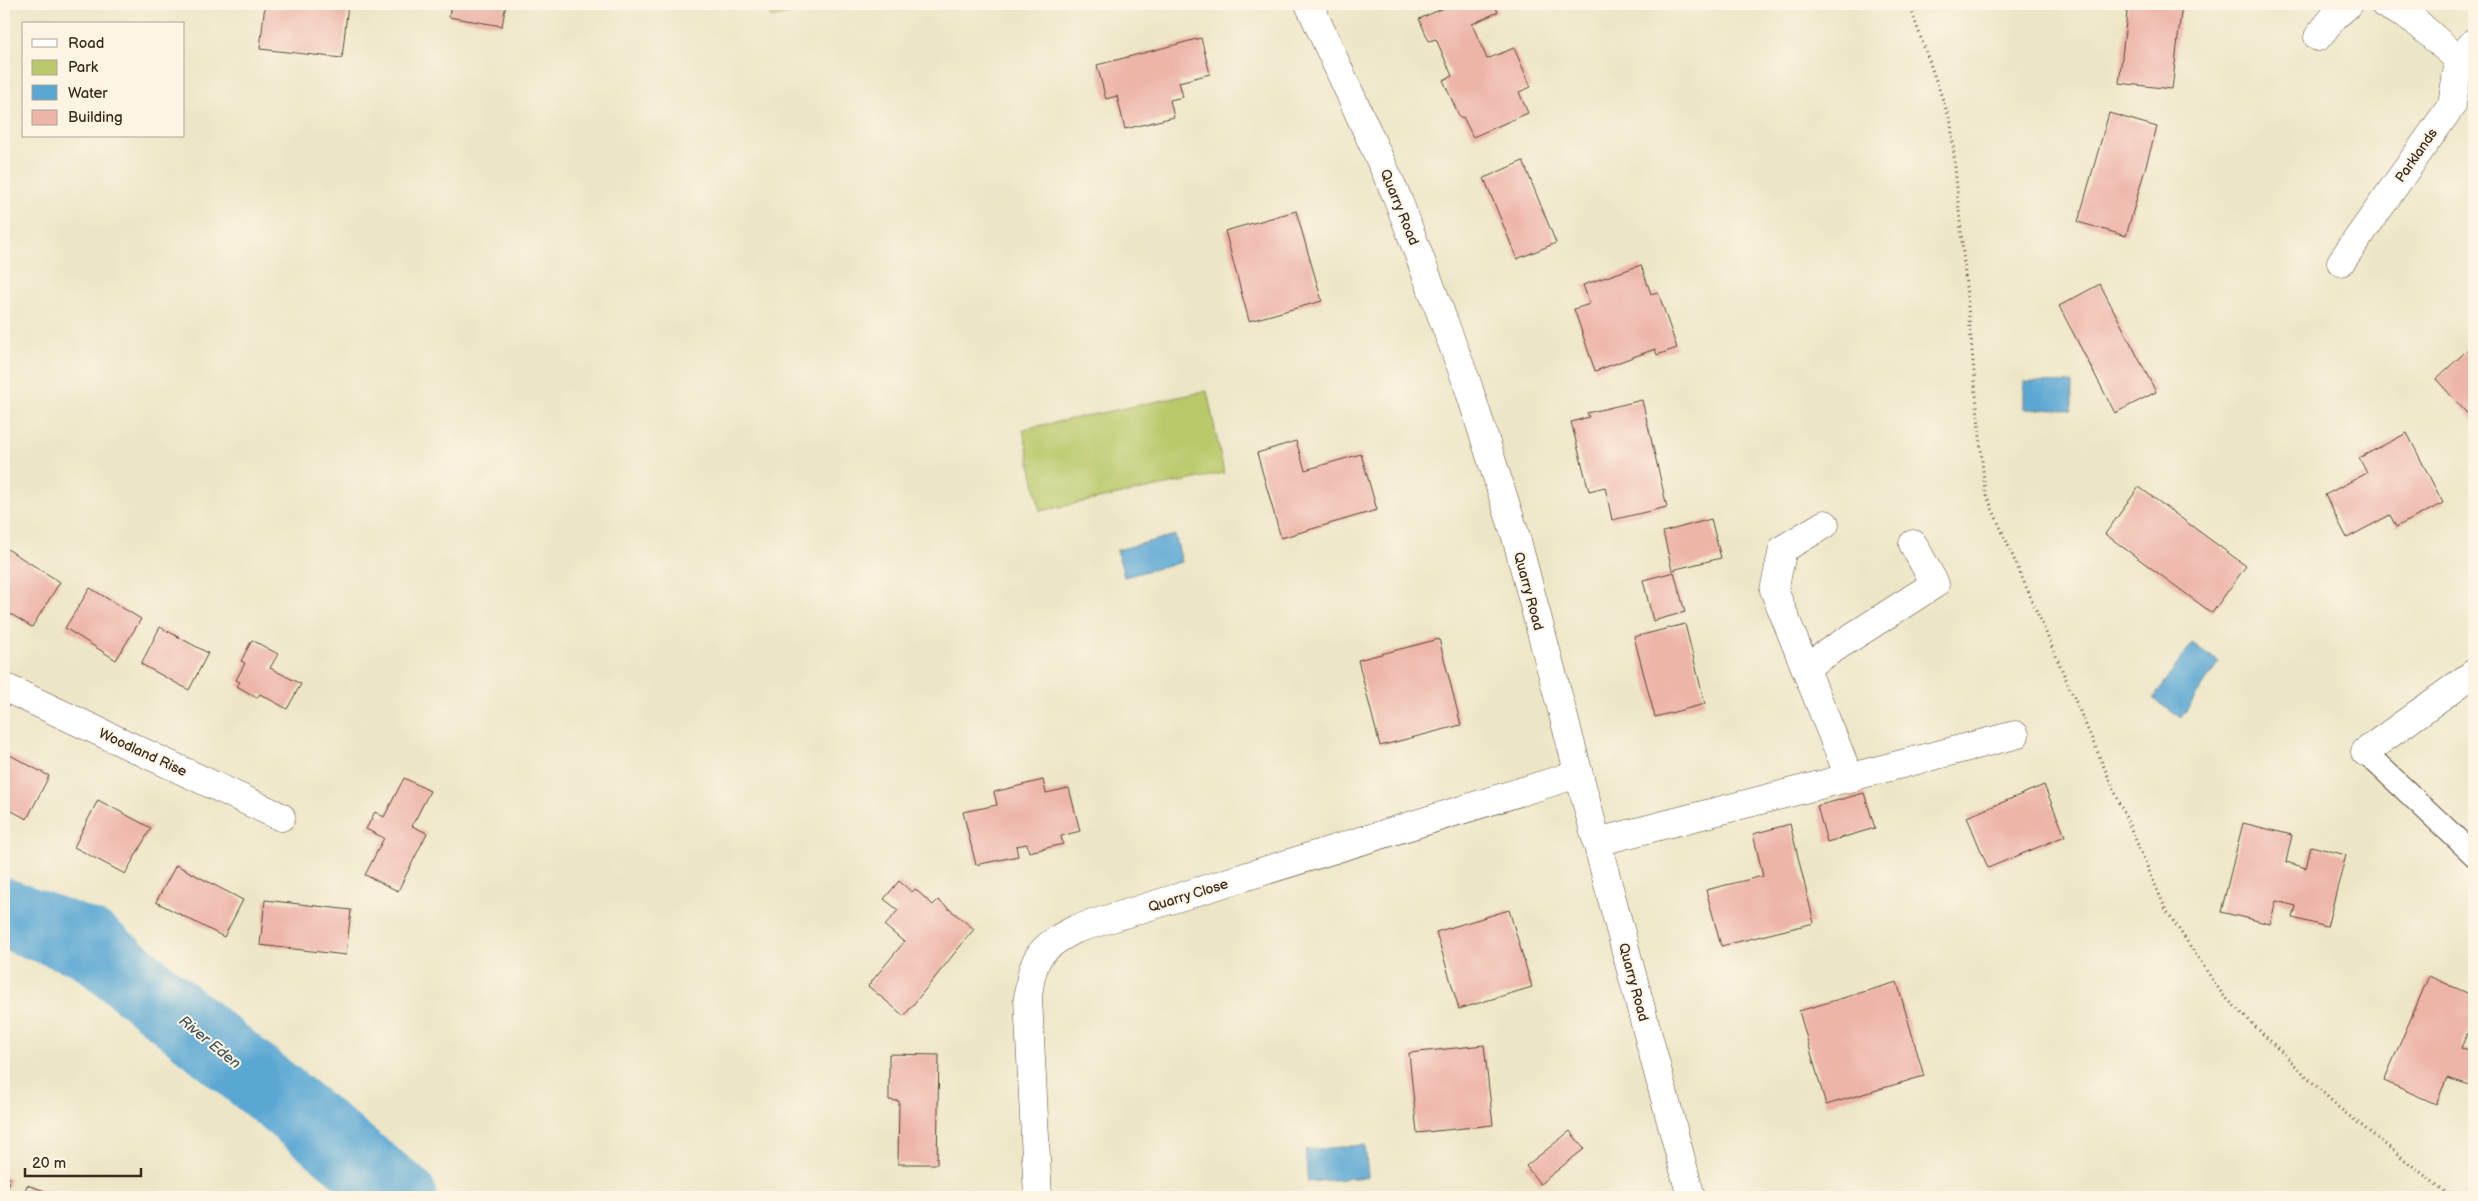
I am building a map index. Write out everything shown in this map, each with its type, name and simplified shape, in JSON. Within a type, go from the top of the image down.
[{"type":"street","name":"Quarry Road","points":[[1309,4],[1397,197],[1467,383],[1516,537],[1691,1197]]},
{"type":"street","points":[[2318,37],[2334,17],[2350,4]]},
{"type":"street","points":[[2384,4],[2467,51]]},
{"type":"street","name":"Parklands","points":[[2341,262],[2452,105],[2467,51]]},
{"type":"street","points":[[1825,524],[1782,549],[1774,590],[1850,779]]},
{"type":"street","points":[[1804,667],[1934,584],[1913,544]]},
{"type":"street","points":[[2365,752],[2474,673]]},
{"type":"street","name":"Woodland Rise","points":[[4,688],[281,817]]},
{"type":"street","points":[[1597,842],[1850,779],[2015,735]]},
{"type":"street","name":"Quarry Close","points":[[1038,1197],[1028,998],[1031,970],[1049,943],[1085,926],[1578,774]]},
{"type":"lane","points":[[2365,752],[2474,855]]},
{"type":"path","points":[[1909,4],[1951,123],[1985,492],[2166,910],[2222,995],[2338,1107],[2452,1197]]},
{"type":"green space","points":[[767,4],[830,4],[771,18]]},
{"type":"green space","points":[[1207,391],[1224,473],[1040,511],[1023,429]]},
{"type":"water","points":[[2024,382],[2072,383],[2072,410],[2024,409]]},
{"type":"water","points":[[1175,535],[1182,562],[1124,577],[1117,550]]},
{"type":"water","points":[[2192,643],[2219,662],[2181,718],[2153,699]]},
{"type":"water","points":[[1365,1145],[1368,1177],[1308,1182],[1305,1150]]},
{"type":"building","points":[[265,4],[348,4],[342,58],[260,49]]},
{"type":"building","points":[[451,4],[506,4],[502,26],[449,17]]},
{"type":"building","points":[[1453,4],[1494,4],[1498,12],[1472,24],[1487,59],[1514,48],[1531,87],[1519,92],[1528,113],[1473,137],[1463,117],[1460,118],[1443,80],[1452,76],[1436,39],[1429,41],[1419,19]]},
{"type":"building","points":[[2128,4],[2182,4],[2172,89],[2119,83]]},
{"type":"building","points":[[1201,38],[1210,74],[1179,82],[1183,97],[1170,100],[1174,117],[1125,129],[1117,96],[1106,99],[1097,65]]},
{"type":"building","points":[[2109,113],[2157,127],[2126,236],[2078,222]]},
{"type":"building","points":[[1523,161],[1556,243],[1517,259],[1484,178]]},
{"type":"building","points":[[1296,211],[1322,301],[1249,321],[1225,231]]},
{"type":"building","points":[[1641,265],[1651,294],[1658,292],[1677,348],[1657,355],[1655,349],[1595,371],[1574,309],[1590,304],[1583,285]]},
{"type":"building","points":[[2100,284],[2156,392],[2115,413],[2059,306]]},
{"type":"building","points":[[2474,344],[2474,421],[2436,379]]},
{"type":"building","points":[[1642,400],[1667,507],[1612,520],[1605,487],[1589,491],[1571,422],[1589,417],[1587,413]]},
{"type":"building","points":[[2407,433],[2443,503],[2396,527],[2390,515],[2347,538],[2325,495],[2367,473],[2359,458]]},
{"type":"building","points":[[1296,441],[1305,470],[1361,454],[1377,510],[1281,538],[1257,453]]},
{"type":"building","points":[[2139,487],[2246,566],[2212,613],[2105,534]]},
{"type":"building","points":[[1711,519],[1721,558],[1672,570],[1663,532]]},
{"type":"building","points":[[4,547],[60,582],[32,627],[4,610]]},
{"type":"building","points":[[1674,572],[1685,612],[1653,621],[1643,580]]},
{"type":"building","points":[[90,588],[141,619],[116,660],[65,628]]},
{"type":"building","points":[[1685,624],[1705,704],[1655,717],[1634,637]]},
{"type":"building","points":[[160,627],[208,653],[189,690],[141,664]]},
{"type":"building","points":[[1439,639],[1461,725],[1380,746],[1358,660]]},
{"type":"building","points":[[252,640],[278,654],[270,668],[301,684],[287,709],[260,694],[257,698],[237,686],[240,682],[236,680],[245,663],[241,661]]},
{"type":"building","points":[[8,754],[49,776],[27,819],[4,807],[4,762]]},
{"type":"building","points":[[404,778],[430,791],[412,826],[427,833],[398,891],[365,875],[384,838],[366,829],[375,812],[384,817]]},
{"type":"building","points":[[1043,780],[1046,793],[1069,788],[1080,831],[1061,836],[1063,844],[1029,852],[1027,844],[1016,846],[1018,856],[976,865],[963,812],[997,805],[994,792]]},
{"type":"building","points":[[2044,785],[2065,836],[1988,868],[1967,817]]},
{"type":"building","points":[[1864,793],[1875,828],[1827,842],[1817,806]]},
{"type":"building","points":[[98,800],[151,828],[125,874],[74,847]]},
{"type":"building","points":[[2243,823],[2292,835],[2286,862],[2306,868],[2311,846],[2346,855],[2327,927],[2293,918],[2296,906],[2276,901],[2270,924],[2221,912]]},
{"type":"building","points":[[1790,824],[1814,923],[1721,946],[1706,890],[1763,876],[1753,834]]},
{"type":"building","points":[[176,865],[243,900],[224,937],[156,902]]},
{"type":"building","points":[[899,881],[912,892],[915,889],[933,905],[938,900],[974,929],[904,1016],[868,986],[904,942],[885,926],[898,910],[884,899]]},
{"type":"building","points":[[265,900],[351,910],[346,955],[260,945]]},
{"type":"building","points":[[1509,910],[1532,987],[1459,1009],[1436,932]]},
{"type":"building","points":[[2429,976],[2474,996],[2474,1017],[2461,1048],[2474,1052],[2474,1068],[2470,1085],[2447,1078],[2436,1104],[2384,1081]]},
{"type":"building","points":[[1897,982],[1924,1076],[1826,1105],[1799,1011]]},
{"type":"building","points":[[1484,1045],[1493,1125],[1417,1133],[1409,1053]]},
{"type":"building","points":[[889,1054],[939,1055],[937,1164],[898,1164],[899,1101],[889,1100]]},
{"type":"building","points":[[1570,1131],[1584,1149],[1540,1184],[1526,1166]]},
{"type":"building","points":[[4,1176],[10,1178],[5,1197],[4,1197]]},
{"type":"building","points":[[27,1185],[63,1197],[23,1197]]},
{"type":"waterway","name":"River Eden","points":[[4,913],[91,945],[402,1197]]}]
